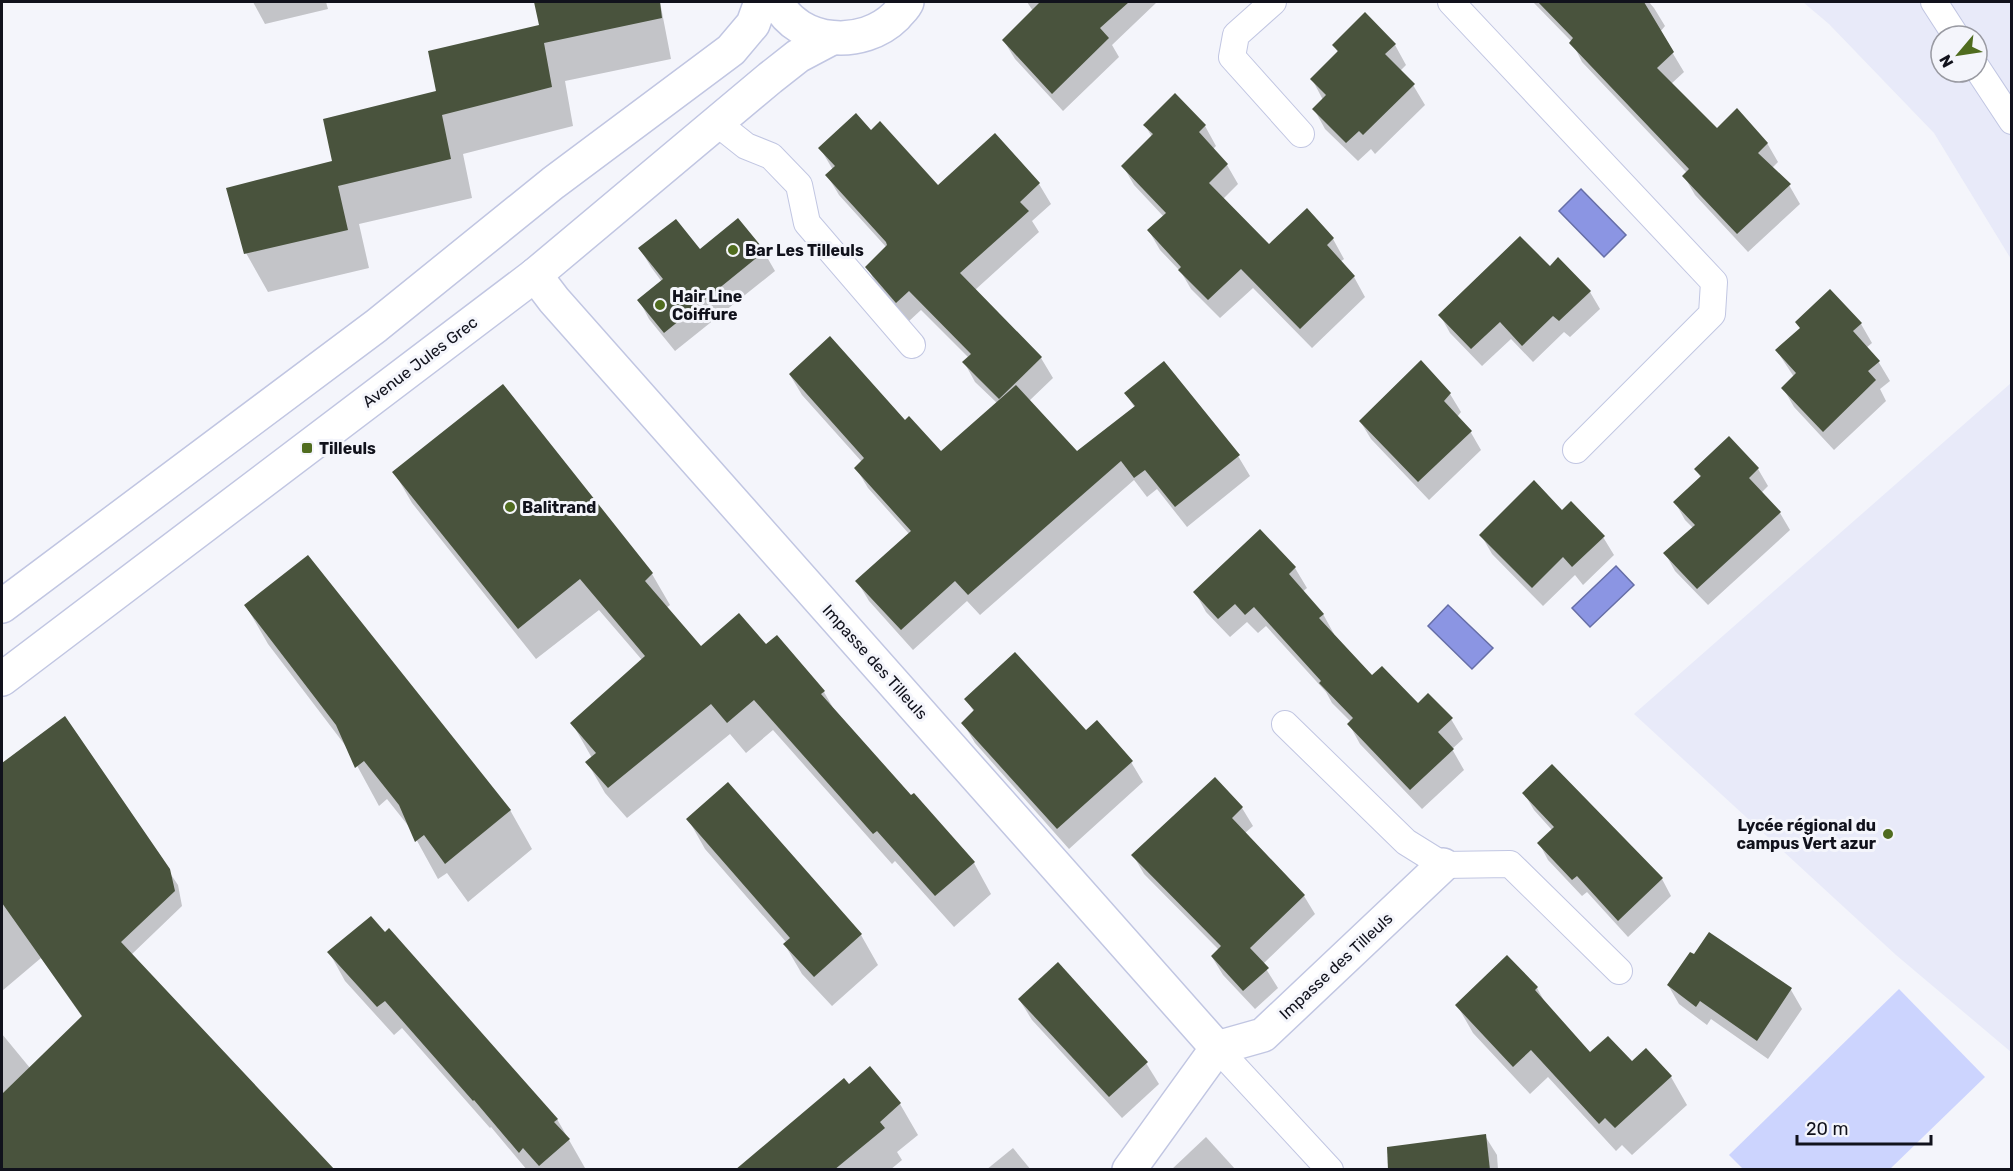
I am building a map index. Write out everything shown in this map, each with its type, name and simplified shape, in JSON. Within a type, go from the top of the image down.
[{"type":"street","points":[[2,606],[367,333],[553,183],[731,50],[753,24],[761,2]]},
{"type":"street","points":[[777,2],[781,10],[804,29],[832,39],[860,37],[886,26],[907,2]]},
{"type":"street","name":"Avenue Jules Grec","points":[[2,679],[535,275],[798,56],[832,39]]},
{"type":"street","name":"Impasse des Tilleuls","points":[[535,275],[554,300],[1217,1048],[1263,1035],[1443,865]]},
{"type":"street","points":[[1129,1170],[1217,1048]]},
{"type":"lane","points":[[1273,2],[1236,35],[1232,57],[1301,134]]},
{"type":"lane","points":[[1451,2],[1714,282],[1712,314],[1576,450]]},
{"type":"lane","points":[[1934,2],[1948,24]]},
{"type":"lane","points":[[1988,84],[2012,121]]},
{"type":"lane","points":[[717,123],[746,146],[771,156],[800,186],[807,223],[912,345]]},
{"type":"lane","points":[[1285,724],[1406,842],[1443,865],[1509,864],[1619,971]]},
{"type":"lane","points":[[1217,1048],[1330,1170]]},
{"type":"shaded area","points":[[1803,2],[2011,2],[2011,259],[1934,133],[1829,24]]},
{"type":"shaded area","name":"Lycée régional du campus Vert azur","points":[[2011,383],[2011,1052],[1896,955],[1634,714]]},
{"type":"shaded area","points":[[1899,989],[1985,1077],[1890,1169],[1743,1169],[1729,1155]]},
{"type":"water","points":[[1581,189],[1626,235],[1604,257],[1559,211]]},
{"type":"water","points":[[1616,566],[1634,585],[1590,627],[1572,608]]},
{"type":"water","points":[[1448,605],[1493,648],[1472,669],[1428,626]]},
{"type":"building","points":[[534,2],[660,2],[662,18],[544,43],[552,87],[442,115],[451,159],[338,186],[348,230],[244,254],[226,188],[332,161],[323,119],[436,91],[428,51],[539,25]]},
{"type":"building","points":[[1040,2],[1129,2],[1100,28],[1109,38],[1052,94],[1002,40]]},
{"type":"building","points":[[1538,2],[1644,2],[1674,52],[1657,68],[1717,128],[1737,108],[1768,143],[1758,153],[1791,184],[1737,234],[1682,176],[1689,169],[1569,43],[1573,38]]},
{"type":"building","points":[[1365,12],[1396,44],[1385,54],[1415,84],[1363,135],[1359,131],[1346,143],[1312,109],[1326,95],[1310,79],[1338,51],[1332,45]]},
{"type":"building","points":[[1175,93],[1206,125],[1199,132],[1228,164],[1209,183],[1269,244],[1307,208],[1334,238],[1327,245],[1355,276],[1300,329],[1241,269],[1208,300],[1178,270],[1181,267],[1147,230],[1166,213],[1121,166],[1153,134],[1143,125]]},
{"type":"building","points":[[856,113],[871,130],[880,121],[938,185],[995,133],[1040,183],[1020,202],[1029,211],[960,273],[1042,357],[999,399],[962,362],[971,354],[909,291],[896,303],[865,267],[887,245],[886,242],[825,175],[835,166],[818,148]]},
{"type":"building","points":[[738,218],[765,251],[664,333],[637,300],[663,279],[638,248],[676,219],[700,249]]},
{"type":"building","points":[[1520,236],[1550,266],[1558,257],[1591,291],[1559,321],[1553,316],[1522,346],[1500,322],[1471,349],[1438,315]]},
{"type":"building","points":[[1830,289],[1862,323],[1853,331],[1880,361],[1868,371],[1876,380],[1823,432],[1781,388],[1796,373],[1775,350],[1800,328],[1795,322]]},
{"type":"building","points":[[830,336],[905,420],[909,416],[941,451],[1016,385],[1077,451],[1135,406],[1124,393],[1164,361],[1240,455],[1175,507],[1145,470],[1134,478],[1121,461],[968,595],[955,581],[901,630],[855,581],[911,531],[854,468],[864,458],[789,374]]},
{"type":"building","points":[[1421,360],[1451,393],[1444,401],[1472,431],[1418,482],[1359,421]]},
{"type":"building","points":[[503,384],[653,573],[645,581],[701,646],[739,613],[766,644],[777,635],[825,691],[821,694],[911,795],[914,793],[975,862],[935,896],[877,831],[873,834],[754,700],[727,723],[711,704],[608,788],[585,762],[596,753],[570,723],[645,656],[580,579],[518,629],[392,472]]},
{"type":"building","points":[[1729,436],[1759,468],[1749,478],[1781,512],[1697,589],[1663,553],[1695,525],[1673,502],[1701,476],[1694,469]]},
{"type":"building","points":[[1534,480],[1562,510],[1571,501],[1605,536],[1572,567],[1563,557],[1532,588],[1479,535]]},
{"type":"building","points":[[1260,529],[1296,567],[1289,574],[1324,614],[1319,618],[1372,675],[1382,666],[1418,703],[1428,693],[1453,718],[1438,732],[1454,749],[1410,790],[1347,724],[1353,718],[1319,683],[1321,681],[1254,607],[1245,615],[1235,604],[1218,619],[1193,592]]},
{"type":"building","points":[[308,555],[511,810],[445,864],[424,835],[415,842],[399,805],[364,761],[355,768],[336,725],[244,605]]},
{"type":"building","points":[[1015,652],[1086,730],[1097,720],[1133,761],[1057,829],[961,723],[974,710],[964,699]]},
{"type":"building","points":[[65,716],[170,869],[175,891],[121,942],[335,1170],[2,1170],[2,1094],[82,1016],[2,903],[2,763]]},
{"type":"building","points":[[1552,764],[1663,878],[1618,921],[1577,876],[1572,880],[1537,843],[1554,827],[1522,793]]},
{"type":"building","points":[[1215,777],[1243,807],[1232,818],[1305,895],[1250,948],[1269,968],[1243,991],[1211,956],[1221,946],[1131,855]]},
{"type":"building","points":[[728,782],[862,934],[814,977],[783,944],[790,938],[686,819]]},
{"type":"building","points":[[371,916],[385,932],[389,928],[558,1119],[554,1122],[570,1139],[539,1166],[523,1148],[519,1153],[385,1001],[377,1007],[327,952]]},
{"type":"building","points":[[1709,932],[1792,988],[1757,1041],[1700,1001],[1696,1007],[1667,985],[1690,952],[1694,954]]},
{"type":"building","points":[[1507,955],[1538,987],[1535,990],[1590,1052],[1608,1036],[1632,1061],[1646,1048],[1672,1076],[1615,1128],[1605,1118],[1599,1124],[1531,1050],[1513,1067],[1455,1005]]},
{"type":"building","points":[[1058,962],[1148,1062],[1109,1097],[1018,999]]},
{"type":"building","points":[[870,1066],[901,1103],[880,1122],[885,1128],[834,1170],[735,1170],[844,1078],[849,1084]]},
{"type":"building","points":[[1486,1134],[1490,1170],[1388,1170],[1387,1147]]},
{"type":"place","name":"Bar Les Tilleuls","points":[[733,250]]},
{"type":"place","name":"Hair Line Coiffure","points":[[660,305]]},
{"type":"place","name":"Tilleuls","points":[[307,448]]},
{"type":"place","name":"Balitrand","points":[[510,507]]},
{"type":"place","name":"Lycée régional du campus Vert azur","points":[[1888,834]]}]
